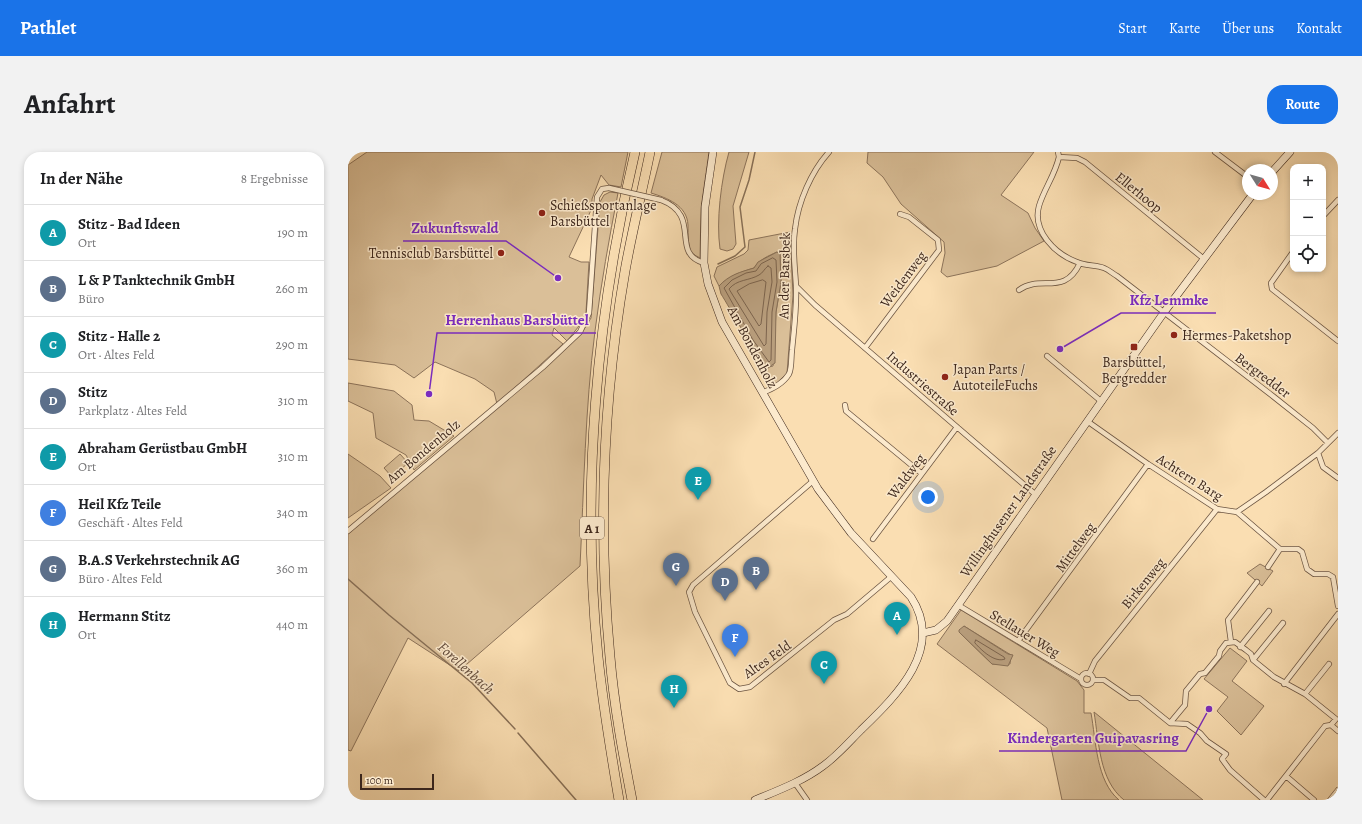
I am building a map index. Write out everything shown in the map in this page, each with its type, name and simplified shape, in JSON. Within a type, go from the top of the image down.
[{"type":"highway","name":"A 1","points":[[620,800],[610,746],[598,657],[594,609],[592,504],[601,351],[614,255],[635,152]]},
{"type":"highway","name":"A 1","points":[[632,800],[623,751],[610,658],[604,552],[604,503],[609,403],[617,331],[625,272],[650,152]]},
{"type":"highway","points":[[644,181],[654,152]]},
{"type":"main road","points":[[704,263],[705,207],[713,152]]},
{"type":"main road","points":[[1278,165],[1290,152]]},
{"type":"main road","name":"Willinghusener Landstraße","points":[[923,633],[936,630],[947,621],[1165,311],[1248,200]]},
{"type":"main road","name":"Am Bondenholz","points":[[704,263],[708,284],[722,322],[813,481],[851,533],[892,576],[914,603],[920,617],[923,633]]},
{"type":"main road","points":[[758,799],[795,783],[824,765],[888,703],[907,678],[916,663],[922,644],[923,633]]},
{"type":"street","name":"An der Barsbek","points":[[762,393],[773,389],[781,383],[789,373],[794,334],[796,286],[793,248],[798,213],[803,196],[821,161],[829,152]]},
{"type":"street","points":[[1058,152],[1059,157]]},
{"type":"street","points":[[1215,152],[1242,172]]},
{"type":"street","name":"Ellerhoop","points":[[1059,157],[1077,158],[1085,162],[1204,259]]},
{"type":"street","name":"Bergredder","points":[[1059,157],[1057,168],[1039,206],[1037,222],[1048,241],[1069,259],[1104,268],[1118,276],[1165,311],[1216,354],[1313,428],[1327,442]]},
{"type":"street","name":"Am Bondenholz","points":[[348,531],[543,367],[580,332],[589,313],[597,197],[602,189],[609,188],[661,200],[673,205],[681,212],[685,226],[686,246],[689,254],[693,258],[704,263]]},
{"type":"street","points":[[1326,213],[1338,200]]},
{"type":"street","name":"Weidenweg","points":[[865,348],[939,250],[938,240],[909,217],[900,214]]},
{"type":"street","points":[[1290,256],[1271,283],[1272,288],[1338,341]]},
{"type":"street","points":[[1019,290],[1030,285],[1062,282],[1069,279],[1080,263]]},
{"type":"street","name":"Industriestraße","points":[[796,286],[815,305],[1036,495]]},
{"type":"street","points":[[1047,356],[1102,402]]},
{"type":"street","points":[[845,405],[846,411],[921,473]]},
{"type":"street","name":"Achtern Barg","points":[[1087,421],[1148,464],[1217,509],[1237,512],[1280,548]]},
{"type":"street","name":"Waldweg","points":[[873,539],[957,427]]},
{"type":"street","points":[[1237,512],[1318,452],[1338,433]]},
{"type":"street","points":[[1318,452],[1323,466],[1338,478]]},
{"type":"street","name":"Mittelweg","points":[[1018,641],[1148,464]]},
{"type":"street","name":"Altes Feld","points":[[813,481],[692,585],[689,592],[695,612],[730,683],[739,689],[750,687],[834,620],[846,614],[892,576]]},
{"type":"street","name":"Birkenweg","points":[[1088,674],[1095,661],[1217,509]]},
{"type":"street","points":[[1268,567],[1280,548],[1298,549],[1302,552],[1307,568],[1314,574],[1328,574],[1333,577],[1338,606]]},
{"type":"street","points":[[1231,642],[1228,620],[1257,582]]},
{"type":"street","name":"Stellauer Weg","points":[[958,605],[1081,679],[1085,685],[1092,684],[1093,680]]},
{"type":"street","points":[[1240,647],[1269,611]]},
{"type":"street","points":[[1284,684],[1338,614]]},
{"type":"street","points":[[1253,660],[1283,623]]},
{"type":"street","points":[[1081,679],[1085,674],[1088,674],[1092,676],[1093,680],[1104,680],[1130,698],[1139,698],[1170,723],[1187,724],[1200,734],[1207,742],[1226,754],[1222,759],[1230,770],[1266,800],[1325,726],[1331,725],[1337,717],[1305,694],[1284,684],[1253,660],[1251,654],[1231,642],[1226,643],[1220,651],[1219,656],[1205,673],[1200,674],[1186,691],[1185,705],[1170,723]]},
{"type":"street","points":[[1305,694],[1329,664]]},
{"type":"street","points":[[1331,725],[1338,731]]},
{"type":"street","points":[[1286,776],[1314,800]]},
{"type":"street","points":[[795,783],[807,800]]},
{"type":"street","points":[[1330,800],[1338,790]]},
{"type":"shaded area","points":[[367,152],[628,152],[621,187],[609,185],[601,175],[592,199],[592,208],[569,257],[581,262],[589,262],[586,312],[583,321],[567,341],[554,328],[552,335],[563,344],[497,404],[494,392],[475,379],[435,362],[414,378],[395,365],[348,359],[348,165]]},
{"type":"shaded area","points":[[662,152],[709,152],[701,208],[700,258],[691,253],[687,218],[684,212],[675,203],[651,193]]},
{"type":"shaded area","points":[[729,152],[749,152],[733,206],[736,244],[733,249],[727,251],[720,249],[719,213],[724,175]]},
{"type":"shaded area","points":[[868,152],[1034,152],[1001,195],[1028,213],[1035,228],[1044,241],[997,266],[947,277],[941,272],[945,253],[944,242],[901,204],[883,177],[867,163]]},
{"type":"shaded area","points":[[610,192],[618,193],[597,313],[592,360],[587,419],[580,566],[459,671],[408,638],[351,751],[348,750],[348,534],[581,334],[591,318],[600,202],[604,195]]},
{"type":"shaded area","points":[[790,232],[793,295],[787,373],[772,388],[765,372],[769,367],[773,366],[776,312],[781,282],[780,254],[777,252],[767,256],[754,268],[731,277],[719,286],[714,276],[717,267],[744,254],[748,250],[749,240]]},
{"type":"shaded area","points":[[348,383],[394,391],[412,405],[414,420],[429,421],[454,436],[414,470],[406,455],[376,438],[373,413],[348,401]]},
{"type":"shaded area","points":[[348,454],[380,476],[391,488],[348,518]]},
{"type":"shaded area","points":[[400,454],[408,463],[392,477],[384,468]]},
{"type":"shaded area","points":[[1260,564],[1273,571],[1262,586],[1247,573]]},
{"type":"shaded area","points":[[961,610],[1077,681],[1084,690],[1084,713],[1091,713],[1101,771],[1111,792],[1119,800],[1062,800],[1047,728],[937,644]],"holes":[[[964,626],[1011,655],[1010,664],[992,664],[961,634]]]},
{"type":"shaded area","points":[[1230,648],[1247,661],[1232,681],[1264,706],[1241,735],[1217,711],[1228,697],[1204,679]]},
{"type":"shaded area","points":[[1094,712],[1203,800],[1124,800],[1109,782],[1105,771],[1099,748]]},
{"type":"water","points":[[777,252],[780,254],[781,282],[776,312],[775,363],[769,367],[758,356],[721,294],[719,286],[731,277],[754,268],[758,262]]},
{"type":"water","points":[[964,626],[1008,654],[1013,655],[1008,666],[992,664],[959,632],[959,630]]},
{"type":"waterway","points":[[718,264],[735,256],[745,247],[740,207],[749,180],[755,152]]},
{"type":"waterway","name":"Forellenbach","points":[[348,579],[389,615],[472,683],[515,729]]},
{"type":"waterway","name":"Forellenbach","points":[[518,733],[576,800]]},
{"type":"place","name":"Schießsportanlage Barsbüttel","points":[[542,213]]},
{"type":"place","name":"Tennisclub Barsbüttel","points":[[501,253]]},
{"type":"place","name":"Zukunftswald","points":[[558,278]]},
{"type":"place","name":"Hermes-Paketshop","points":[[1174,335]]},
{"type":"place","name":"Barsbüttel, Bergredder","points":[[1134,347]]},
{"type":"place","name":"Kfz Lemmke","points":[[1060,349]]},
{"type":"place","name":"Japan Parts / AutoteileFuchs","points":[[945,377]]},
{"type":"place","name":"Herrenhaus Barsbüttel","points":[[429,394]]},
{"type":"place","name":"Abraham Gerüstbau GmbH","points":[[698,500]]},
{"type":"place","name":"B.A.S Verkehrstechnik AG","points":[[676,586]]},
{"type":"place","name":"L & P Tanktechnik GmbH","points":[[756,590]]},
{"type":"place","name":"Stitz","points":[[725,601]]},
{"type":"place","name":"Stitz - Bad Ideen","points":[[897,635]]},
{"type":"place","name":"Heil Kfz Teile","points":[[735,657]]},
{"type":"place","name":"Stitz - Halle 2","points":[[824,684]]},
{"type":"place","name":"Hermann Stitz","points":[[674,708]]},
{"type":"place","name":"Kindergarten Guipavasring","points":[[1209,709]]}]
